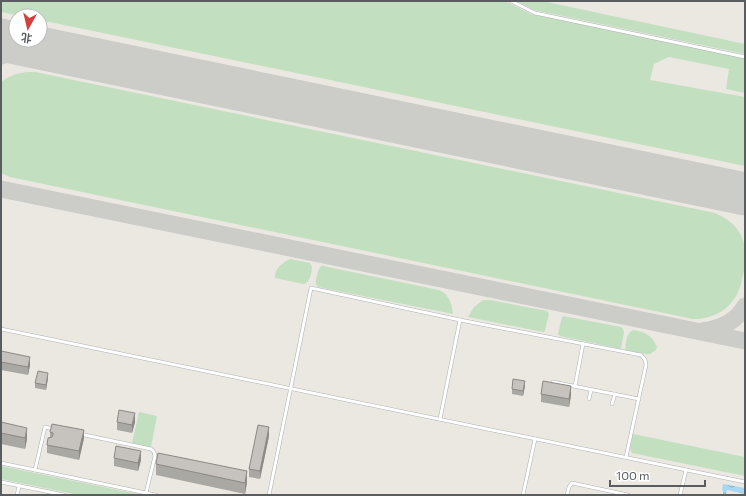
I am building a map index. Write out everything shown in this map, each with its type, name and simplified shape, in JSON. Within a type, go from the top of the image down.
[{"type":"lane","points":[[511,1],[535,13],[745,56]]},
{"type":"lane","points":[[269,495],[311,288],[460,320],[641,356],[646,361],[646,364],[626,457]]},
{"type":"lane","points":[[440,419],[460,320]]},
{"type":"lane","points":[[1,329],[745,482]]},
{"type":"lane","points":[[575,386],[583,344]]},
{"type":"lane","points":[[553,382],[638,399]]},
{"type":"lane","points":[[589,399],[591,390]]},
{"type":"lane","points":[[612,404],[615,394]]},
{"type":"lane","points":[[36,470],[45,427],[60,430]]},
{"type":"lane","points":[[75,433],[151,449],[155,456],[146,493]]},
{"type":"lane","points":[[523,495],[535,439]]},
{"type":"lane","points":[[1,463],[156,495]]},
{"type":"lane","points":[[680,495],[686,470]]},
{"type":"lane","points":[[1,482],[64,495]]},
{"type":"lane","points":[[567,495],[569,487],[572,483],[628,495]]},
{"type":"lane","points":[[17,495],[19,486]]},
{"type":"green space","points":[[1,1],[505,1],[531,14],[745,58],[745,93],[726,89],[729,69],[669,57],[654,64],[650,80],[745,97],[745,166],[48,22],[48,8],[8,8],[8,13],[1,12]]},
{"type":"green space","points":[[516,1],[542,1],[745,44],[745,54],[534,10]]},
{"type":"green space","points":[[35,72],[715,213],[733,225],[739,231],[743,239],[745,248],[745,262],[740,287],[731,304],[726,308],[707,318],[693,319],[10,177],[1,173],[1,82],[13,75]]},
{"type":"green space","points":[[290,259],[310,263],[312,267],[311,274],[306,283],[304,284],[275,278],[279,267]]},
{"type":"green space","points":[[321,266],[439,290],[445,294],[449,300],[453,314],[318,287],[316,285],[316,281]]},
{"type":"green space","points":[[483,300],[547,311],[549,314],[544,332],[468,317],[474,307]]},
{"type":"green space","points":[[563,316],[621,327],[624,332],[621,349],[560,336],[558,334]]},
{"type":"green space","points":[[633,330],[645,333],[650,337],[657,347],[656,350],[650,354],[647,354],[625,350],[629,333]]},
{"type":"green space","points":[[139,412],[157,416],[151,447],[132,443]]},
{"type":"green space","points":[[633,434],[745,457],[745,476],[632,453],[630,448]]},
{"type":"green space","points":[[1,466],[142,495],[79,495],[1,479]]},
{"type":"water","points":[[723,484],[745,488],[745,494],[727,490],[726,495],[723,495]]},
{"type":"building","points":[[1,351],[30,357],[28,367],[1,362]]},
{"type":"building","points":[[38,371],[48,373],[46,385],[35,383]]},
{"type":"building","points":[[513,379],[525,381],[523,391],[512,389]]},
{"type":"building","points":[[543,381],[571,386],[569,399],[541,394]]},
{"type":"building","points":[[119,410],[135,413],[132,425],[117,422]]},
{"type":"building","points":[[1,422],[27,428],[25,438],[1,433]]},
{"type":"building","points":[[52,424],[84,430],[79,451],[47,445],[48,438],[52,437],[53,435],[53,433],[50,432]]},
{"type":"building","points":[[258,425],[269,427],[260,471],[249,469]]},
{"type":"building","points":[[116,446],[141,451],[138,463],[114,458]]},
{"type":"building","points":[[158,453],[247,471],[245,483],[156,464]]},
{"type":"taxiway","points":[[1,56],[26,48]]},
{"type":"taxiway","points":[[1,189],[745,341]]},
{"type":"taxiway","points":[[724,189],[745,204]]},
{"type":"taxiway","points":[[702,331],[727,324],[737,316],[745,306]]},
{"type":"runway","points":[[1,40],[745,194]]}]
